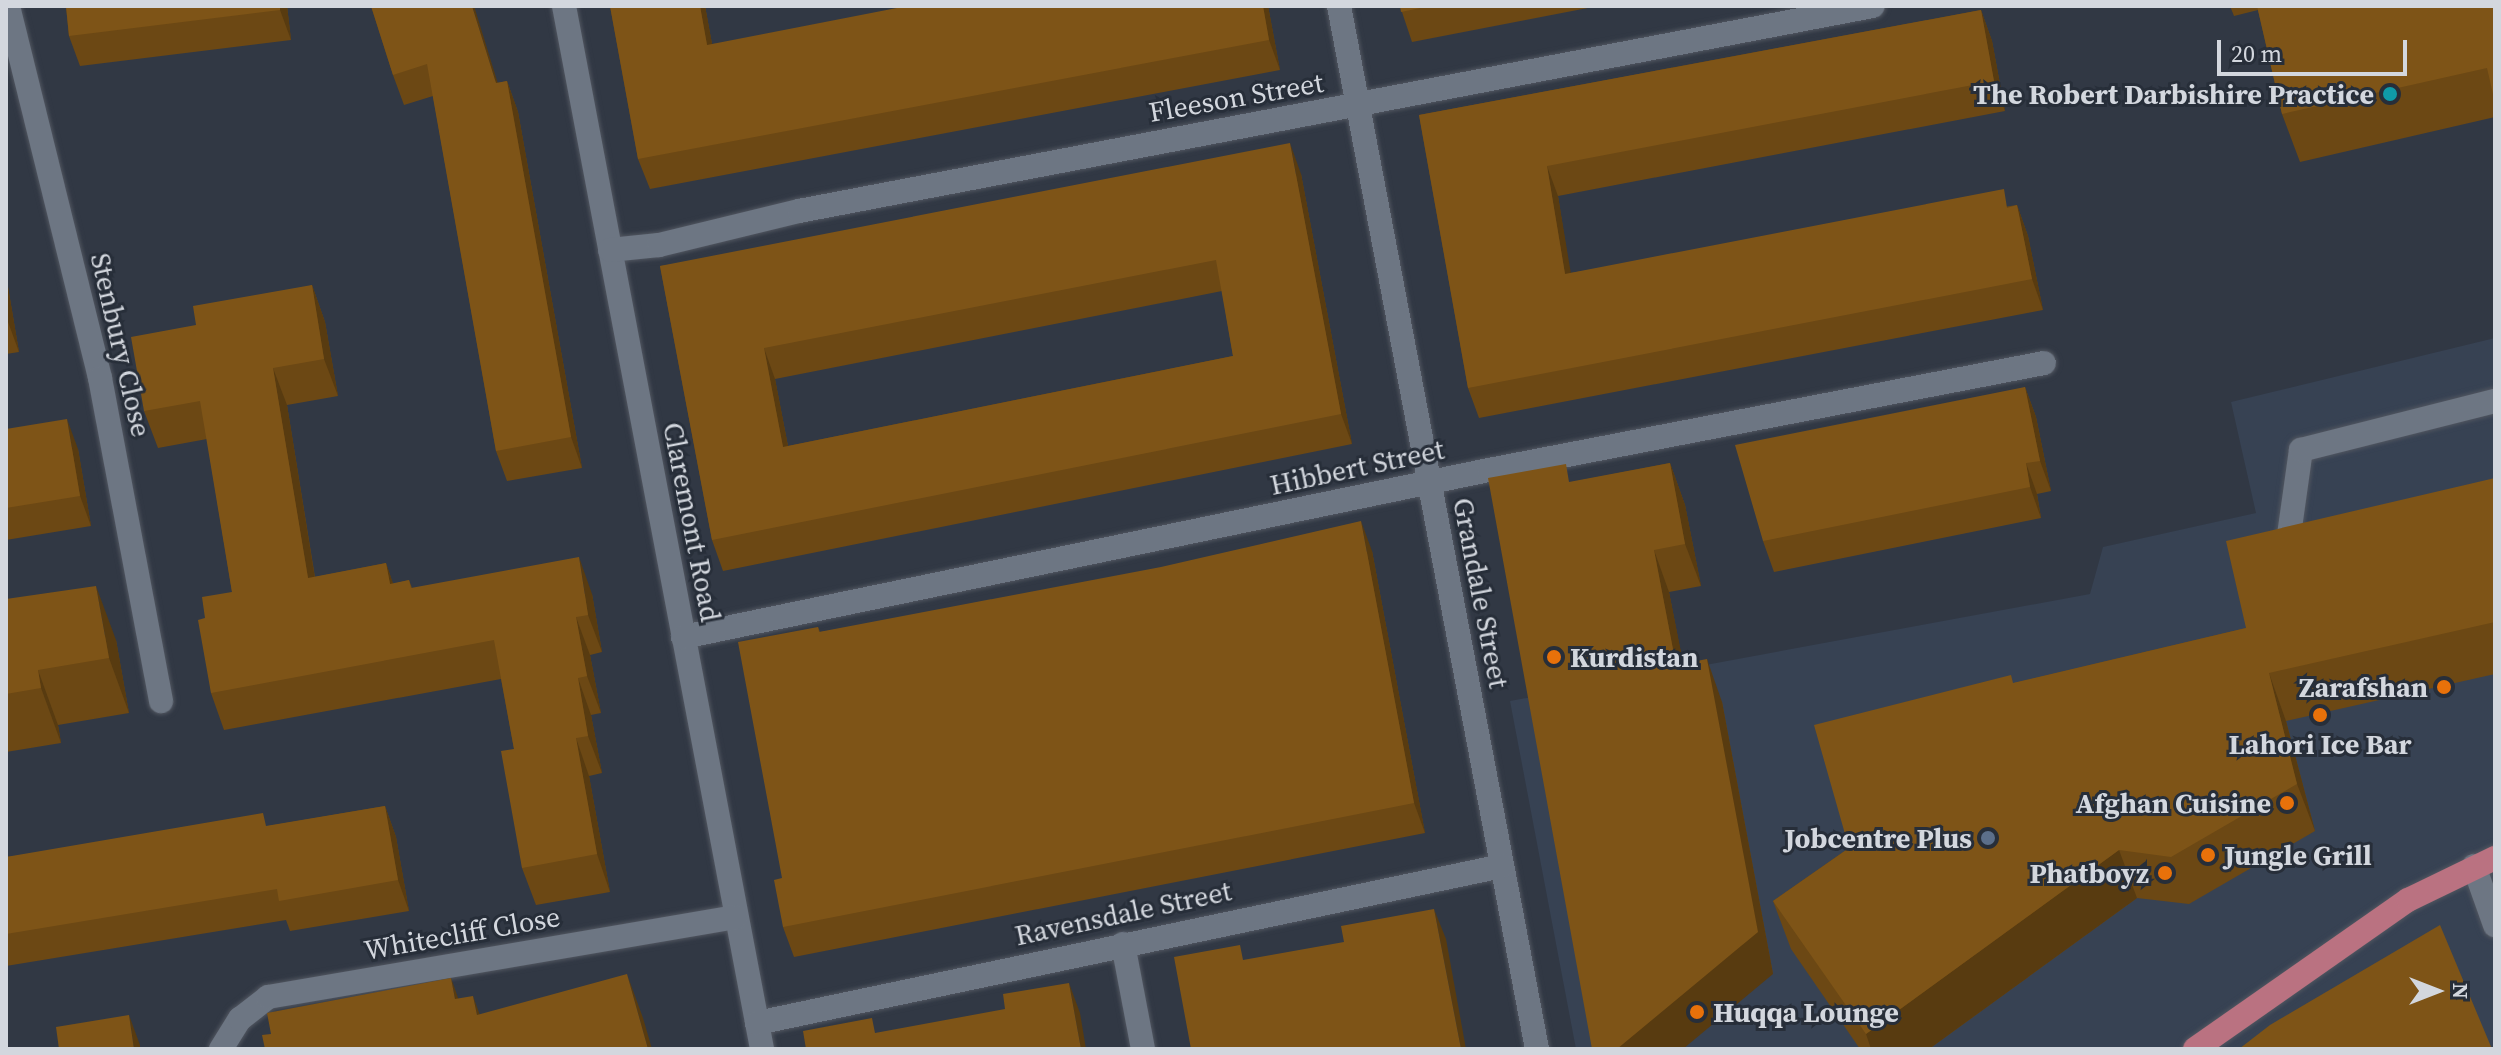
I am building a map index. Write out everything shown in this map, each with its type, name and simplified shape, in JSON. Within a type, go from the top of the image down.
[{"type":"main road","points":[[2195,1049],[2358,932],[2484,862]]},
{"type":"street","name":"Stenbury Close","points":[[8,6],[100,378],[161,701]]},
{"type":"street","name":"Claremont Road","points":[[564,6],[762,1049]]},
{"type":"street","name":"Grandale Street","points":[[1339,6],[1537,1049]]},
{"type":"street","name":"Fleeson Street","points":[[610,250],[659,245],[799,211],[1873,6]]},
{"type":"street","name":"Hibbert Street","points":[[683,637],[1430,482],[2044,363]]},
{"type":"street","points":[[2289,535],[2301,450],[2495,401]]},
{"type":"street","points":[[2484,862],[2495,925]]},
{"type":"street","name":"Ravensdale Street","points":[[757,1023],[1502,866]]},
{"type":"street","name":"Whitecliff Close","points":[[221,1049],[240,1019],[268,997],[736,917]]},
{"type":"street","points":[[1123,944],[1143,1049]]},
{"type":"shaded area","points":[[2495,338],[2495,1049],[1576,1049],[1510,701],[2090,594],[2103,547],[2256,513],[2231,402]]},
{"type":"building","points":[[66,6],[280,6],[280,10],[69,36]]},
{"type":"building","points":[[371,6],[472,6],[496,83],[507,81],[571,437],[496,451],[427,64],[393,75]]},
{"type":"building","points":[[610,6],[700,6],[707,45],[907,6],[1263,6],[1269,40],[638,159]]},
{"type":"building","points":[[1400,6],[1430,6],[1401,12]]},
{"type":"building","points":[[2257,6],[2495,6],[2495,103],[2487,68],[2282,114]]},
{"type":"building","points":[[1981,10],[1994,81],[1547,166],[1565,274],[2004,189],[2007,208],[2017,205],[2032,279],[1468,388],[1419,115]]},
{"type":"building","points":[[1290,143],[1341,414],[712,540],[660,266]],"holes":[[[1216,260],[1233,356],[783,447],[764,348]]]},
{"type":"building","points":[[312,285],[324,359],[273,368],[308,578],[386,563],[390,584],[409,580],[411,588],[579,557],[588,615],[576,617],[587,676],[578,678],[588,736],[576,738],[597,854],[522,868],[501,751],[514,749],[494,640],[211,693],[198,620],[205,618],[202,597],[232,592],[200,401],[144,411],[131,337],[196,325],[193,306]]},
{"type":"building","points":[[2025,387],[2040,461],[2026,463],[2030,487],[1763,541],[1735,445]]},
{"type":"building","points":[[67,419],[80,496],[6,508],[6,429]]},
{"type":"building","points":[[1670,463],[1685,544],[1654,550],[1676,665],[1707,659],[1758,932],[1617,1049],[1592,1049],[1488,478],[1566,464],[1569,482]]},
{"type":"building","points":[[2495,478],[2495,622],[2269,673],[2297,784],[2171,857],[2119,850],[1866,1034],[1773,901],[1849,848],[1814,725],[2011,675],[2013,683],[2246,628],[2226,541]]},
{"type":"building","points":[[1361,521],[1414,803],[783,927],[774,880],[782,878],[738,642],[818,627],[819,632],[1161,567]]},
{"type":"building","points":[[96,586],[109,658],[38,670],[41,688],[6,694],[6,599]]},
{"type":"building","points":[[385,806],[398,880],[279,901],[277,889],[6,934],[6,857],[263,813],[266,826]]},
{"type":"building","points":[[1434,909],[1461,1049],[1191,1049],[1174,957],[1240,945],[1243,960],[1344,942],[1341,926]]},
{"type":"building","points":[[2440,925],[2492,1049],[2239,1049],[2270,1025]]},
{"type":"building","points":[[627,974],[648,1049],[265,1049],[262,1035],[271,1034],[267,1013],[451,978],[455,999],[473,996],[477,1015]]},
{"type":"building","points":[[1069,983],[1081,1049],[806,1049],[803,1031],[872,1018],[875,1033],[1005,1009],[1003,994]]},
{"type":"building","points":[[129,1015],[134,1049],[59,1049],[56,1027]]},
{"type":"place","name":"The Robert Darbishire Practice","points":[[2390,94]]},
{"type":"place","name":"Kurdistan","points":[[1554,657]]},
{"type":"place","name":"Zarafshan","points":[[2444,687]]},
{"type":"place","name":"Lahori Ice Bar","points":[[2320,715]]},
{"type":"place","name":"Afghan Cuisine","points":[[2287,803]]},
{"type":"place","name":"Jobcentre Plus","points":[[1988,838]]},
{"type":"place","name":"Jungle Grill","points":[[2208,855]]},
{"type":"place","name":"Phatboyz","points":[[2165,873]]},
{"type":"place","name":"Huqqa Lounge","points":[[1697,1012]]}]
